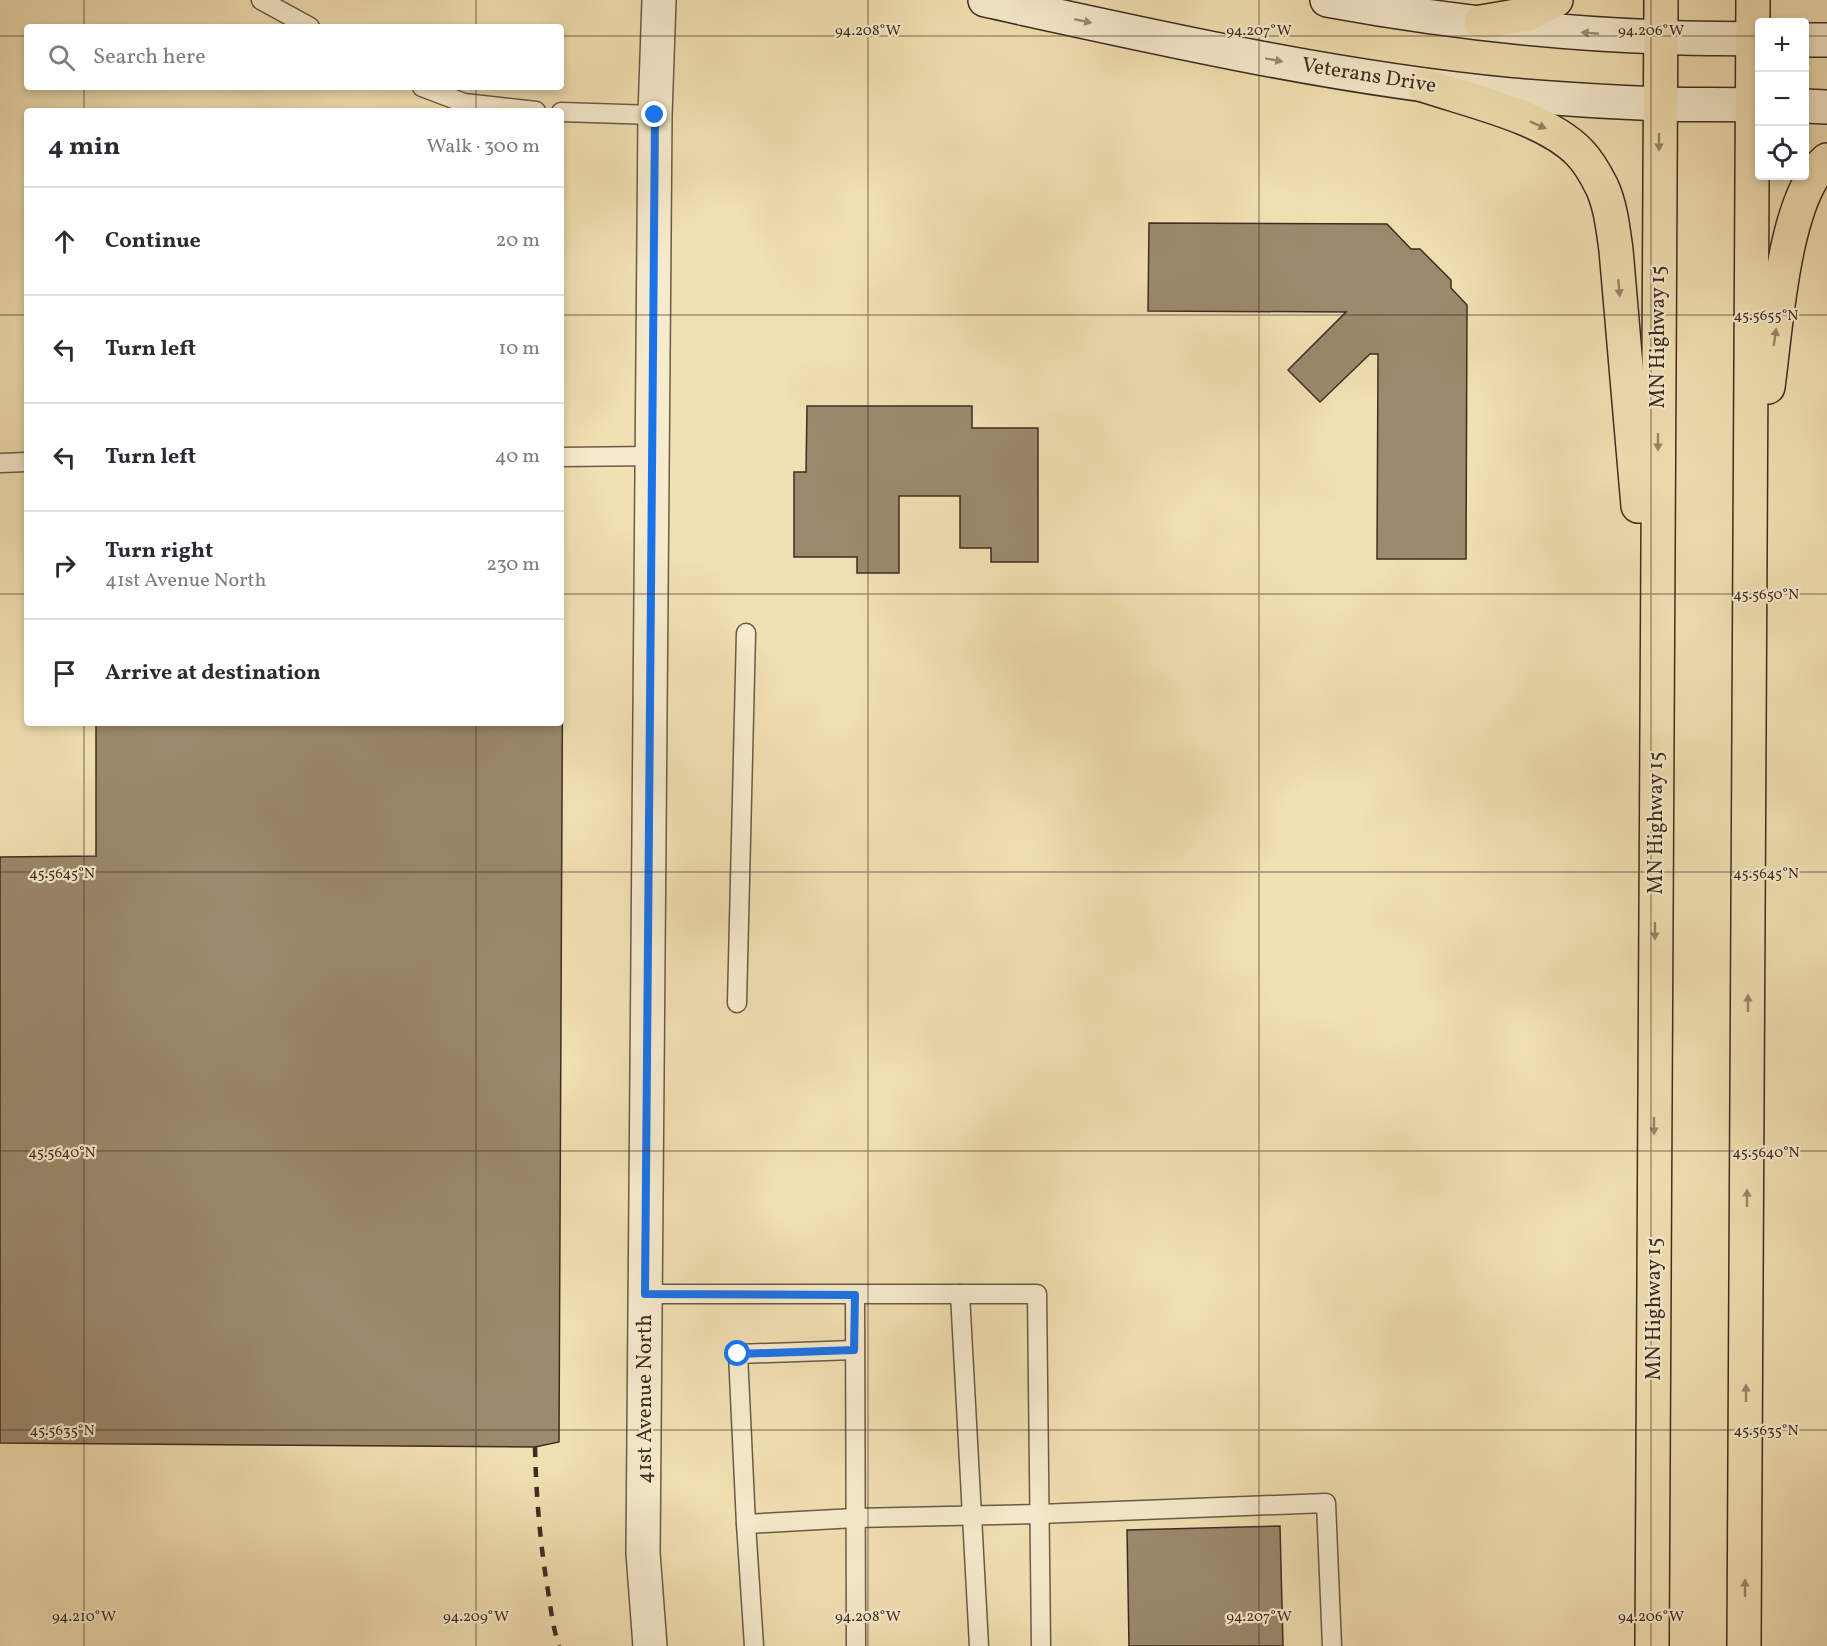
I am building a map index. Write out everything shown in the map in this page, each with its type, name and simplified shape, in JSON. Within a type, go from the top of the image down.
[{"type":"highway","points":[[1481,22],[1528,14],[1556,0]]},
{"type":"highway","name":"MN Highway 15","points":[[1652,1646],[1661,0]]},
{"type":"highway","points":[[1754,0],[1755,20]]},
{"type":"highway","points":[[1423,85],[1520,117],[1564,139],[1592,168],[1602,189],[1610,213],[1616,250],[1656,713]]},
{"type":"highway","points":[[1744,1646],[1750,519],[1756,126]]},
{"type":"highway","points":[[1750,519],[1787,249],[1796,214],[1807,186],[1827,160]]},
{"type":"street","name":"41st Avenue North","points":[[650,1646],[643,1553],[655,115],[659,0]]},
{"type":"street","name":"Veterans Drive","points":[[985,0],[1206,48],[1347,74],[1423,85],[1512,95],[1659,104],[1755,104]]},
{"type":"street","points":[[1327,0],[1481,22],[1592,33],[1755,39]]},
{"type":"street","points":[[1809,40],[1827,40]]},
{"type":"street","points":[[1809,106],[1827,106]]},
{"type":"lane","points":[[261,0],[305,24]]},
{"type":"lane","points":[[430,90],[465,103],[509,108]]},
{"type":"lane","points":[[564,112],[655,115]]},
{"type":"lane","points":[[564,457],[652,456]]},
{"type":"lane","points":[[0,463],[24,462]]},
{"type":"lane","points":[[737,1003],[746,633]]},
{"type":"lane","points":[[645,1294],[1037,1294],[1041,1646]]},
{"type":"lane","points":[[960,1294],[979,1646]]},
{"type":"lane","points":[[855,1295],[856,1646]]},
{"type":"lane","points":[[754,1646],[738,1354],[854,1350]]},
{"type":"lane","points":[[746,1524],[855,1518],[1039,1514],[1326,1503],[1332,1646]]},
{"type":"building","points":[[1149,223],[1387,224],[1411,249],[1420,249],[1451,280],[1451,288],[1467,305],[1466,559],[1377,559],[1378,354],[1370,354],[1320,402],[1288,370],[1346,312],[1148,311]]},
{"type":"building","points":[[807,406],[972,406],[972,428],[1038,428],[1038,562],[991,562],[991,548],[960,548],[960,496],[899,496],[899,573],[857,573],[857,557],[794,557],[794,472],[806,472]]},
{"type":"building","points":[[96,726],[562,726],[559,1442],[535,1447],[0,1443],[0,857],[96,856]]},
{"type":"building","points":[[1280,1526],[1283,1646],[1129,1646],[1127,1530]]},
{"type":"railway","points":[[535,1447],[537,1501],[543,1555],[552,1619],[559,1646]]},
{"type":"route","points":[[655,115],[645,1294],[855,1295],[854,1350],[738,1354]]}]
